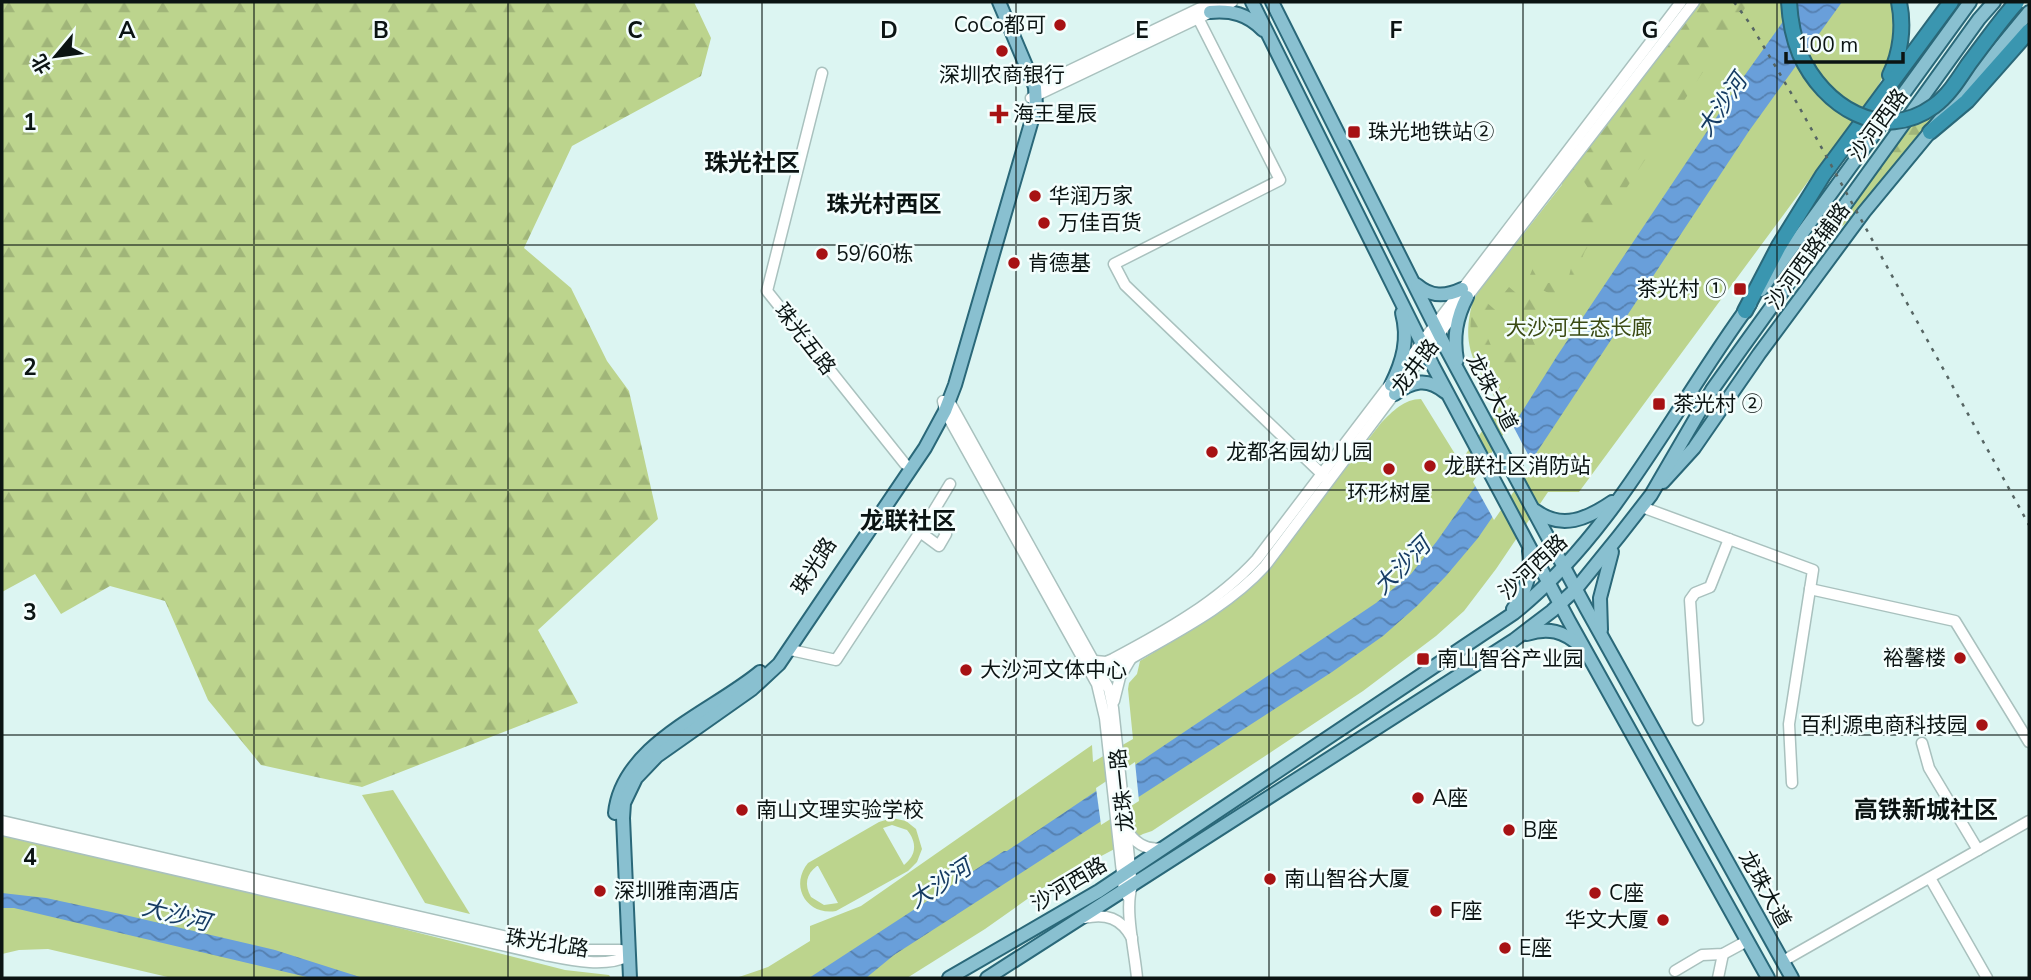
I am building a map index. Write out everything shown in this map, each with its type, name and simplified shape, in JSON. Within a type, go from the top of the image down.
[{"type":"highway","points":[[1789,2],[1797,46],[1807,67],[1822,87],[1842,106],[1856,114],[1894,122],[1916,117],[1942,100],[2017,2]]},
{"type":"highway","points":[[1875,103],[1898,54],[1901,18],[1899,2]]},
{"type":"highway","points":[[1745,311],[1779,246],[1823,175],[1951,2]]},
{"type":"highway","points":[[1930,132],[1966,101],[2029,31]]},
{"type":"main road","points":[[999,2],[1034,93]]},
{"type":"main road","name":"龙珠大道","points":[[1252,2],[1424,348],[1591,661],[1768,978]]},
{"type":"main road","name":"龙珠大道","points":[[1272,2],[1411,278],[1532,509],[1793,978]]},
{"type":"main road","name":"沙河西路","points":[[949,978],[1163,848],[1504,619],[1549,583],[1564,568],[1620,495],[1704,368],[1970,2]]},
{"type":"main road","name":"沙河西路","points":[[987,978],[1077,920],[1128,891],[1514,640],[1576,589],[1651,495],[1725,372],[1979,19],[1994,2]]},
{"type":"main road","points":[[1203,7],[1248,17],[1270,38]]},
{"type":"main road","name":"沙河西路辅路","points":[[1651,495],[1690,453],[1848,232],[2029,12]]},
{"type":"main road","name":"珠光路","points":[[622,978],[622,818],[629,789],[644,767],[752,689],[790,650],[925,448],[946,404],[1034,93]]},
{"type":"main road","points":[[1411,278],[1431,294],[1464,293],[1455,331],[1459,371]]},
{"type":"main road","points":[[1393,389],[1402,361],[1406,335],[1405,322],[1394,286]]},
{"type":"main road","points":[[1393,389],[1420,382],[1436,385],[1451,398]]},
{"type":"main road","name":"珠光路","points":[[630,978],[624,956],[614,824],[616,801],[624,780],[638,760],[651,749],[748,681],[778,654],[946,404]]},
{"type":"main road","points":[[1532,509],[1548,519],[1573,521],[1597,512],[1620,495]]},
{"type":"main road","points":[[1604,640],[1600,627],[1600,598],[1608,564],[1619,536]]},
{"type":"main road","points":[[1504,619],[1521,599],[1528,580],[1530,555],[1527,541]]},
{"type":"main road","points":[[1514,640],[1535,631],[1559,632],[1575,641],[1591,661]]},
{"type":"street","points":[[1034,93],[1203,7],[1232,2]]},
{"type":"street","name":"龙井路","points":[[1101,671],[1111,669],[1135,656],[1222,604],[1251,581],[1681,2]]},
{"type":"street","name":"龙井路","points":[[1464,293],[1694,2]]},
{"type":"street","points":[[1203,7],[1280,180],[1114,264],[1125,285],[1326,478]]},
{"type":"street","name":"珠光五路","points":[[822,73],[767,292],[905,464]]},
{"type":"street","name":"龙珠一路","points":[[946,404],[1092,665],[1103,710],[1126,872],[1137,978]]},
{"type":"street","name":"龙井路","points":[[1092,665],[1117,657],[1206,604],[1257,559],[1326,478]]},
{"type":"street","points":[[790,650],[836,660],[920,532],[939,546],[946,534],[933,512],[950,484]]},
{"type":"street","points":[[1642,507],[1813,570],[1789,724],[1792,783]]},
{"type":"street","points":[[1698,720],[1690,600],[1695,593],[1710,587],[1728,539]]},
{"type":"street","points":[[1810,589],[1955,621],[2029,742]]},
{"type":"street","points":[[1113,708],[1121,674],[1135,656]]},
{"type":"street","name":"龙珠一路","points":[[1092,665],[1101,671],[1113,708],[1125,825],[1126,872]]},
{"type":"street","points":[[1922,743],[1929,768],[1978,850]]},
{"type":"street","name":"珠光北路","points":[[2,821],[546,946],[624,956]]},
{"type":"street","points":[[1783,961],[2029,821]]},
{"type":"street","points":[[1125,825],[1131,837],[1138,843],[1153,849],[1163,848]]},
{"type":"street","name":"珠光北路","points":[[2,830],[545,954],[583,961],[624,956]]},
{"type":"street","points":[[1930,878],[1987,978]]},
{"type":"street","points":[[1077,920],[1096,916],[1112,917],[1124,925],[1133,940]]},
{"type":"street","points":[[1675,971],[1702,955],[1723,954],[1747,941]]},
{"type":"street","points":[[1718,978],[1723,954]]},
{"type":"green space","points":[[2,2],[694,2],[711,38],[701,76],[572,146],[524,248],[571,288],[607,361],[629,391],[658,519],[538,630],[578,703],[362,787],[261,765],[208,700],[165,601],[110,586],[61,614],[35,574],[2,592]]},
{"type":"green space","points":[[1697,2],[1749,2],[1585,251],[1567,294],[1562,300],[1527,282],[1533,268],[1548,283],[1561,281],[1569,276],[1575,253],[1571,243],[1582,234],[1576,224],[1580,217],[1597,208],[1595,199],[1583,180],[1568,192],[1559,181]]},
{"type":"green space","name":"大沙河生态长廊","points":[[1705,2],[1894,2],[1897,30],[1886,71],[1877,88],[1579,492],[1548,492],[1464,611],[1436,636],[1363,691],[1152,831],[1050,883],[985,929],[907,978],[736,978],[768,967],[810,941],[810,926],[861,906],[1092,745],[1093,762],[1133,739],[1128,689],[1129,683],[1137,674],[1140,661],[1223,610],[1258,581],[1381,423],[1399,406],[1421,399],[1460,462],[1500,406],[1477,366],[1469,343],[1468,330],[1474,297]]},
{"type":"green space","points":[[1946,102],[1840,227],[1840,221],[1910,124]]},
{"type":"green space","points":[[1509,287],[1523,299],[1537,301],[1540,309],[1553,318],[1543,331],[1531,330],[1497,302]]},
{"type":"green space","points":[[1478,298],[1503,317],[1486,334],[1493,350],[1509,354],[1521,338],[1531,336],[1535,345],[1503,398],[1498,399],[1479,362],[1471,338],[1473,312]]},
{"type":"green space","points":[[393,790],[470,914],[425,903],[362,795]]},
{"type":"green space","points":[[892,818],[906,821],[916,829],[922,849],[917,862],[908,871],[836,911],[817,909],[809,904],[801,890],[800,881],[808,863],[879,822]],"holes":[[[892,825],[907,830],[913,839],[913,853],[904,865],[883,828]],[[818,866],[838,903],[824,905],[811,897],[807,880]]]},
{"type":"green space","points":[[2,836],[360,918],[565,970],[609,975],[611,978],[172,978],[48,949],[19,950],[2,954]]},
{"type":"water","points":[[1797,2],[1842,2],[1749,131],[1478,538],[1417,606],[1383,636],[1332,672],[894,955],[866,978],[809,978],[1007,851],[1376,603],[1411,574],[1474,488],[1557,356],[1742,79]]},
{"type":"water","points":[[2,893],[46,898],[275,950],[363,978],[311,978],[14,908],[2,908]]},
{"type":"pier","points":[[1511,422],[1533,464],[1494,520],[1473,482]]},
{"type":"pier","points":[[1135,762],[1139,801],[1101,825],[1096,788]]},
{"type":"railway","points":[[1734,2],[1751,25],[1797,103],[2029,525]]},
{"type":"place","name":"CoCo都可","points":[[1060,25]]},
{"type":"place","name":"深圳农商银行","points":[[1002,51]]},
{"type":"place","name":"海王星辰","points":[[999,114]]},
{"type":"place","name":"珠光地铁站②","points":[[1354,132]]},
{"type":"place","name":"华润万家","points":[[1035,196]]},
{"type":"place","name":"万佳百货","points":[[1044,223]]},
{"type":"place","name":"59/60栋","points":[[822,254]]},
{"type":"place","name":"肯德基","points":[[1014,263]]},
{"type":"place","name":"茶光村 ①","points":[[1740,289]]},
{"type":"place","name":"茶光村 ②","points":[[1659,404]]},
{"type":"place","name":"龙都名园幼儿园","points":[[1212,452]]},
{"type":"place","name":"龙联社区消防站","points":[[1430,466]]},
{"type":"place","name":"环形树屋","points":[[1389,469]]},
{"type":"place","name":"裕馨楼","points":[[1960,658]]},
{"type":"place","name":"南山智谷产业园","points":[[1423,659]]},
{"type":"place","name":"大沙河文体中心","points":[[966,670]]},
{"type":"place","name":"百利源电商科技园","points":[[1982,725]]},
{"type":"place","name":"A座","points":[[1418,798]]},
{"type":"place","name":"南山文理实验学校","points":[[742,810]]},
{"type":"place","name":"B座","points":[[1509,830]]},
{"type":"place","name":"南山智谷大厦","points":[[1270,879]]},
{"type":"place","name":"深圳雅南酒店","points":[[600,891]]},
{"type":"place","name":"C座","points":[[1595,893]]},
{"type":"place","name":"F座","points":[[1436,911]]},
{"type":"place","name":"华文大厦","points":[[1663,920]]},
{"type":"place","name":"E座","points":[[1505,948]]},
{"type":"district","name":"珠光社区","points":[[752,163]]},
{"type":"district","name":"珠光村西区","points":[[884,204]]},
{"type":"district","name":"龙联社区","points":[[908,521]]},
{"type":"district","name":"高铁新城社区","points":[[1926,810]]},
{"type":"water label","name":"大沙河","points":[[1722,105]]},
{"type":"water label","name":"大沙河","points":[[1402,566]]},
{"type":"water label","name":"大沙河","points":[[940,884]]},
{"type":"water label","name":"大沙河","points":[[176,915]]}]
